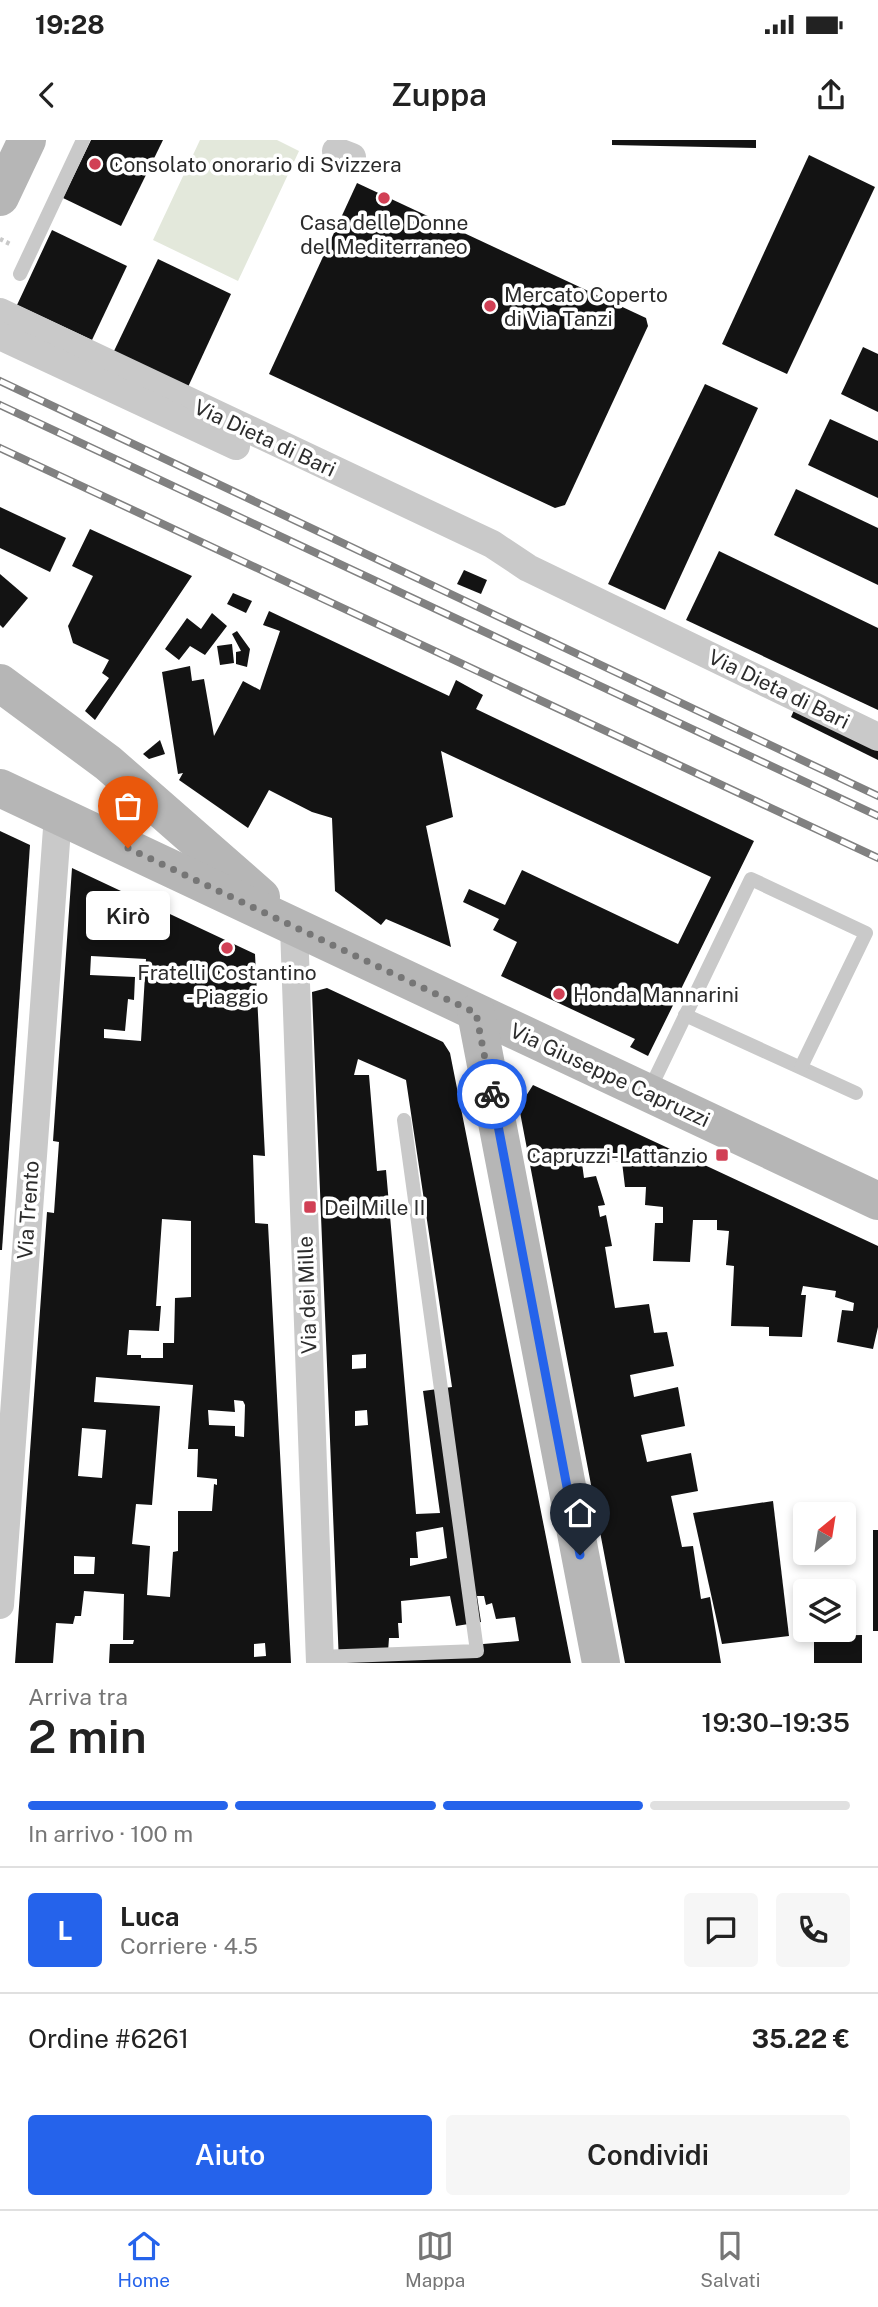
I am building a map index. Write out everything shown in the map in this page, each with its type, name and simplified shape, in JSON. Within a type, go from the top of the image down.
[{"type":"main road","points":[[0,197],[27,140]]},
{"type":"main road","points":[[0,683],[108,763],[294,926]]},
{"type":"main road","name":"Via Giuseppe Capruzzi","points":[[0,788],[878,1201]]},
{"type":"main road","points":[[476,1013],[601,1663]]},
{"type":"street","name":"Via Dieta di Bari","points":[[0,312],[492,544],[528,568],[878,737]]},
{"type":"street","name":"Via Dieta di Bari","points":[[0,336],[440,541],[498,565],[528,568]]},
{"type":"street","name":"Via Trento","points":[[0,1605],[4,1488],[58,815]]},
{"type":"street","name":"Via dei Mille","points":[[294,926],[320,1660]]},
{"type":"lane","points":[[20,274],[83,140]]},
{"type":"lane","points":[[648,1093],[751,879],[866,933],[802,1068]]},
{"type":"lane","points":[[685,1015],[856,1093]]},
{"type":"lane","points":[[320,1660],[477,1651],[404,1120]]},
{"type":"shaded area","points":[[200,140],[277,140],[299,151],[238,281],[153,240]]},
{"type":"building","points":[[91,140],[163,140],[121,226],[63,198]]},
{"type":"building","points":[[612,140],[756,140],[756,148],[612,145]]},
{"type":"building","points":[[809,155],[875,187],[787,374],[722,344]]},
{"type":"building","points":[[357,183],[646,318],[648,326],[565,505],[555,508],[269,374]]},
{"type":"building","points":[[52,230],[127,266],[92,340],[17,305]]},
{"type":"building","points":[[158,259],[231,294],[188,387],[114,351]]},
{"type":"building","points":[[863,347],[878,354],[878,412],[841,394]]},
{"type":"building","points":[[705,384],[758,408],[665,610],[608,584]]},
{"type":"building","points":[[830,419],[878,441],[878,498],[808,465]]},
{"type":"building","points":[[796,489],[878,528],[878,585],[774,535]]},
{"type":"building","points":[[0,507],[66,538],[50,572],[0,548]]},
{"type":"building","points":[[90,529],[192,576],[95,720],[85,711],[109,678],[102,673],[109,660],[73,643],[68,626],[93,576],[72,566]]},
{"type":"building","points":[[719,551],[878,628],[878,710],[686,620]]},
{"type":"building","points":[[464,570],[487,580],[481,594],[457,584]]},
{"type":"building","points":[[0,574],[28,598],[3,628],[0,625]]},
{"type":"building","points":[[233,593],[252,601],[246,613],[227,604]]},
{"type":"building","points":[[269,611],[449,696],[456,680],[483,695],[476,709],[754,841],[648,1056],[630,1047],[635,1039],[501,976],[517,942],[493,930],[499,919],[463,902],[469,889],[505,905],[522,870],[678,944],[711,877],[441,751],[453,817],[426,826],[451,947],[386,919],[381,925],[335,891],[332,818],[312,812],[269,790],[248,828],[179,780],[183,773],[178,774],[162,672],[190,666],[192,681],[204,679],[214,736],[243,681],[260,690],[280,631],[263,625]]},
{"type":"building","points":[[212,613],[227,626],[205,655],[190,646],[179,660],[165,649],[187,618],[201,629]]},
{"type":"building","points":[[237,631],[250,649],[247,667],[236,664],[236,652],[241,651],[232,634]]},
{"type":"building","points":[[232,644],[234,663],[220,665],[217,646]]},
{"type":"building","points":[[796,706],[878,746],[878,760],[791,717]]},
{"type":"building","points":[[160,740],[165,754],[149,759],[143,754]]},
{"type":"building","points":[[0,831],[30,845],[2,1250],[0,1250]]},
{"type":"building","points":[[72,868],[255,954],[265,1156],[253,1155],[255,1223],[268,1224],[291,1663],[109,1663],[110,1644],[133,1644],[134,1640],[123,1640],[124,1594],[84,1591],[81,1616],[75,1616],[73,1624],[56,1623],[53,1663],[15,1663],[47,1212],[54,1213],[59,1142],[53,1141]],"holes":[[[101,930],[122,930],[121,940],[101,939]],[[91,956],[146,959],[141,1041],[104,1038],[104,1029],[125,1031],[128,999],[134,1000],[135,977],[90,975]],[[162,1219],[191,1221],[191,1297],[175,1298],[174,1343],[163,1343],[163,1358],[127,1355],[129,1330],[159,1331],[161,1306],[156,1306]],[[96,1377],[193,1385],[188,1449],[198,1449],[197,1477],[217,1479],[217,1485],[214,1484],[212,1511],[178,1511],[178,1551],[173,1552],[170,1597],[147,1595],[150,1546],[132,1544],[136,1504],[152,1505],[160,1406],[94,1402]],[[234,1400],[243,1401],[244,1437],[235,1436],[235,1426],[209,1425],[208,1410],[235,1412]],[[82,1428],[106,1430],[102,1478],[78,1476]],[[74,1556],[95,1557],[94,1574],[74,1574]],[[265,1643],[266,1656],[254,1657],[254,1644]]]},
{"type":"building","points":[[327,988],[443,1042],[450,1053],[571,1663],[339,1663],[312,992]],"holes":[[[358,1059],[406,1080],[452,1387],[423,1391],[440,1513],[416,1514],[386,1170],[377,1171],[369,1075],[354,1075]],[[366,1354],[366,1368],[352,1369],[352,1355]],[[367,1410],[368,1425],[355,1426],[355,1411]],[[443,1527],[447,1558],[410,1566],[410,1558],[418,1558],[416,1532]],[[450,1596],[456,1626],[481,1622],[477,1596],[484,1596],[486,1605],[492,1603],[496,1619],[515,1617],[519,1641],[388,1652],[389,1638],[399,1638],[398,1623],[402,1623],[401,1601]]]},
{"type":"building","points":[[533,1085],[878,1246],[878,1327],[873,1349],[837,1342],[842,1310],[853,1311],[854,1303],[835,1297],[836,1291],[803,1286],[801,1295],[806,1295],[802,1337],[769,1336],[769,1327],[731,1326],[734,1266],[726,1265],[729,1231],[717,1230],[717,1220],[693,1220],[690,1262],[653,1261],[655,1223],[663,1223],[663,1207],[645,1205],[646,1187],[625,1187],[622,1162],[581,1156],[584,1178],[596,1176],[605,1205],[598,1206],[600,1217],[606,1215],[612,1246],[605,1247],[615,1308],[649,1304],[654,1333],[667,1332],[674,1366],[630,1375],[634,1397],[678,1387],[685,1426],[641,1435],[647,1462],[691,1453],[698,1491],[671,1496],[682,1547],[693,1546],[701,1599],[710,1597],[721,1663],[625,1663],[519,1107]]},
{"type":"building","points":[[773,1501],[789,1636],[722,1644],[693,1513]]},
{"type":"building","points":[[873,1530],[878,1530],[878,1631],[873,1631]]},
{"type":"building","points":[[856,1635],[862,1635],[862,1663],[814,1663],[814,1642],[856,1642]]},
{"type":"railway","points":[[0,381],[878,796]]},
{"type":"railway","points":[[0,405],[878,816]]},
{"type":"railway","points":[[0,448],[878,858]]},
{"type":"way so far","points":[[128,848],[476,1013],[492,1094]]},
{"type":"place","name":"Consolato onorario di Svizzera","points":[[95,164]]},
{"type":"place","name":"Casa delle Donne del Mediterraneo","points":[[384,198]]},
{"type":"place","name":"Mercato Coperto di Via Tanzi","points":[[490,306]]},
{"type":"place","name":"Kirò","points":[[128,848]]},
{"type":"place","name":"Fratelli Costantino - Piaggio","points":[[227,948]]},
{"type":"place","name":"Honda Mannarini","points":[[559,994]]},
{"type":"place","name":"Capruzzi-Lattanzio","points":[[722,1155]]},
{"type":"place","name":"Dei Mille II","points":[[310,1207]]},
{"type":"route","points":[[492,1094],[580,1555]]}]
